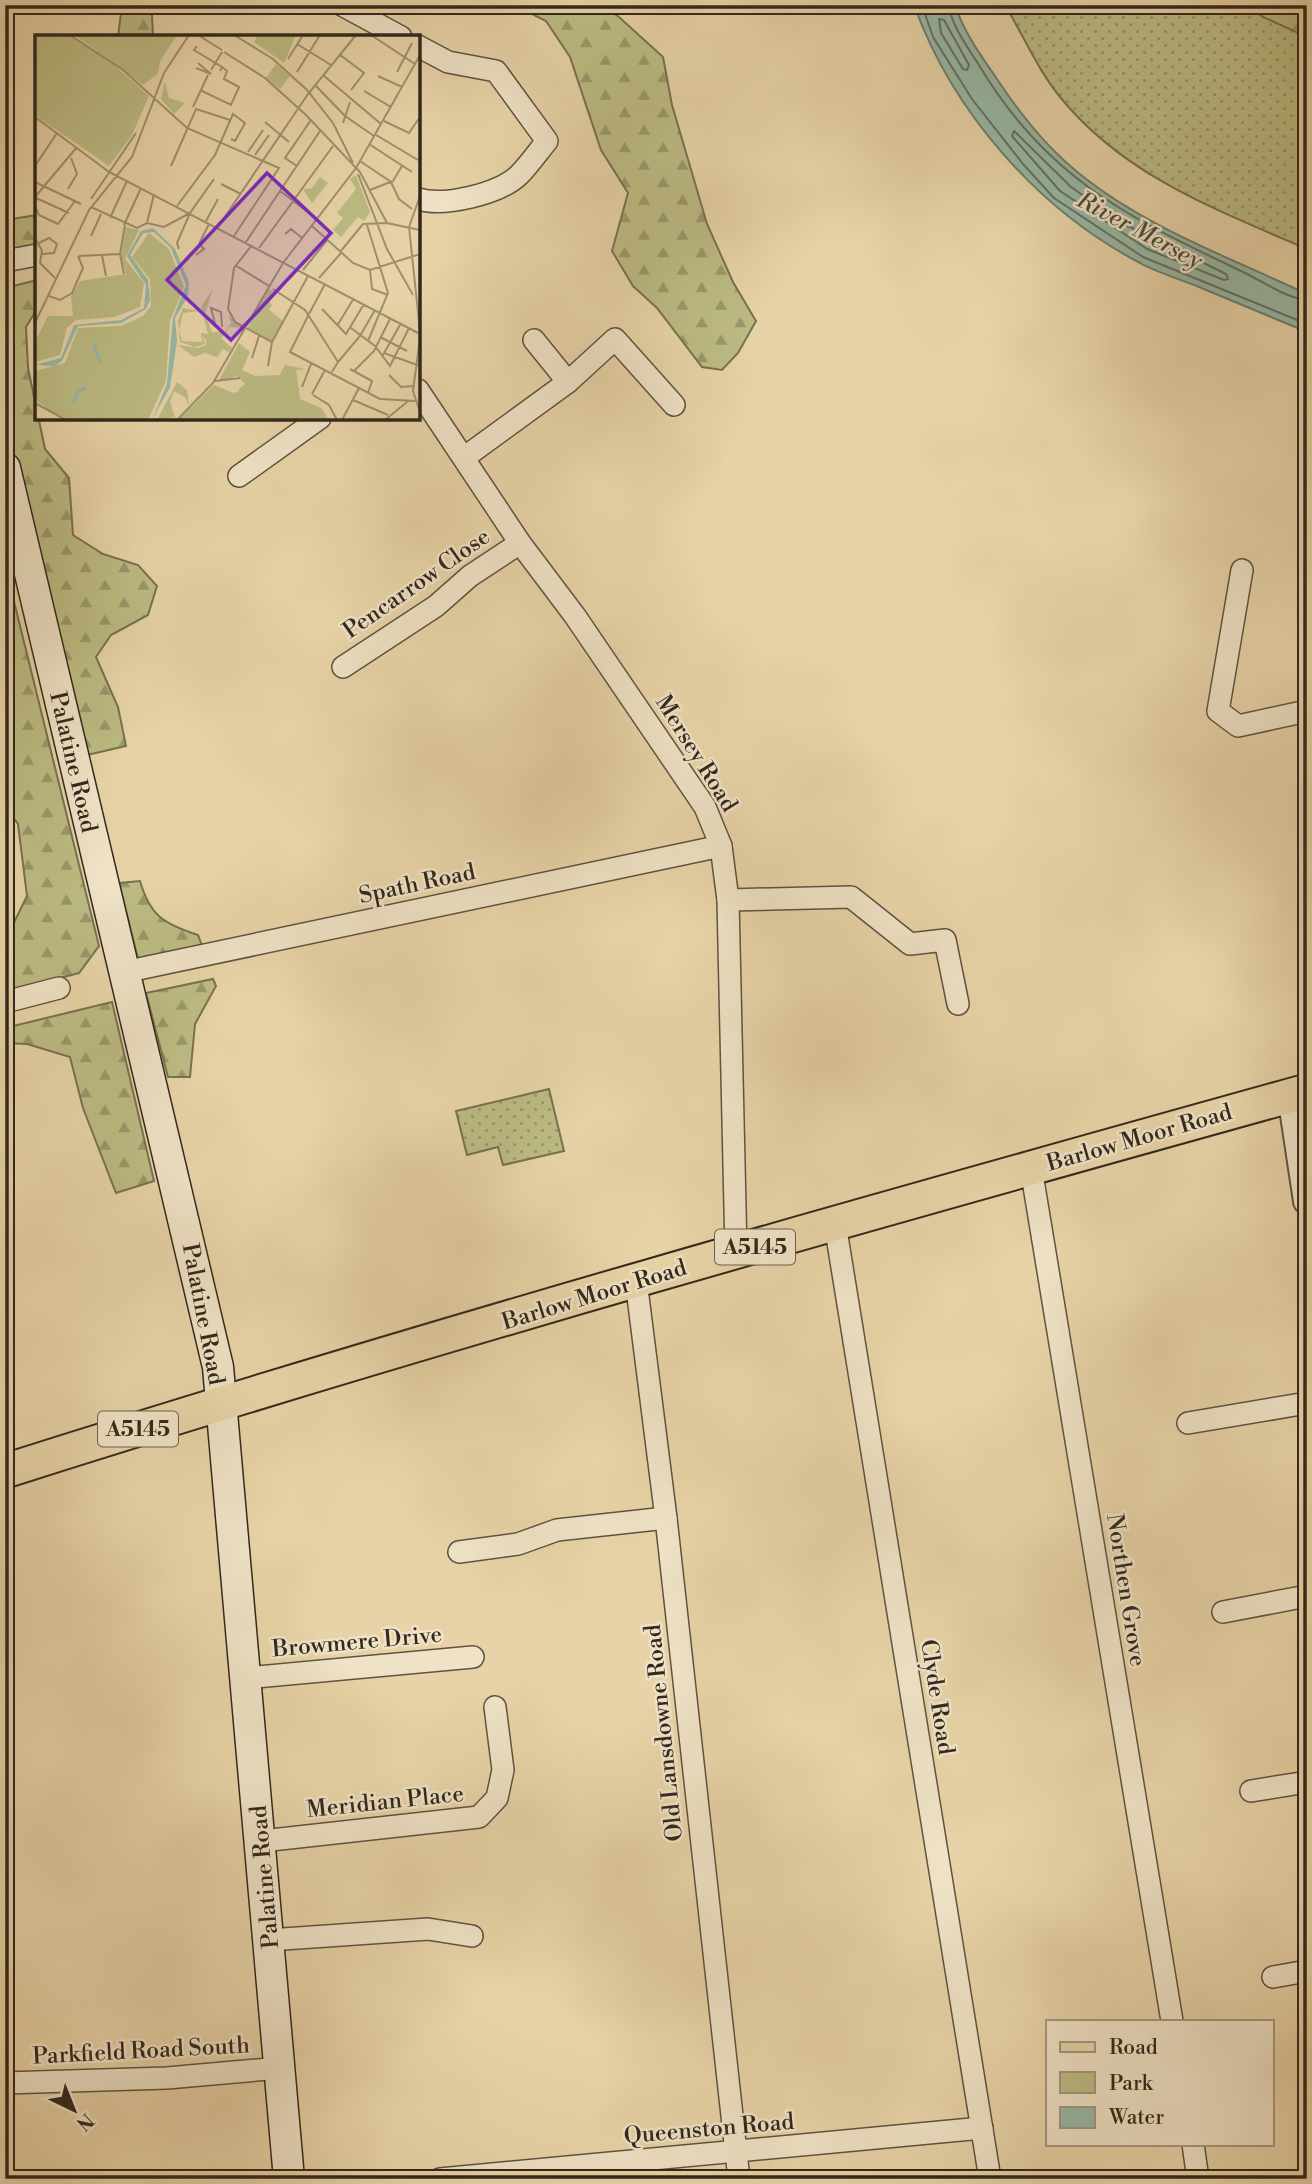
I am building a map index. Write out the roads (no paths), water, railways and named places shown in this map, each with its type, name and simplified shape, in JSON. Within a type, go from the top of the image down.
[{"type":"main road","name":"Palatine Road","points":[[5,468],[213,1337],[262,1841],[289,2179]]},
{"type":"main road","name":"Barlow Moor Road","points":[[5,1471],[636,1281],[1299,1093]]},
{"type":"street","points":[[342,5],[397,35]]},
{"type":"street","points":[[420,47],[448,62],[496,71],[547,141],[517,177],[474,197],[431,203],[420,200]]},
{"type":"street","points":[[5,261],[35,255]]},
{"type":"street","points":[[465,457],[568,382],[615,339],[674,405]]},
{"type":"street","points":[[534,340],[568,382]]},
{"type":"street","name":"Mersey Road","points":[[420,393],[520,542],[575,616],[705,807],[721,846],[728,900],[736,1252]]},
{"type":"street","points":[[239,476],[317,420]]},
{"type":"street","name":"Pencarrow Close","points":[[343,667],[436,606],[470,576],[520,542]]},
{"type":"street","points":[[1242,570],[1218,711],[1238,726],[1307,712]]},
{"type":"street","name":"Spath Road","points":[[124,972],[721,846]]},
{"type":"street","points":[[728,900],[850,897],[910,944],[944,940],[958,1004]]},
{"type":"street","points":[[5,1002],[59,988]]},
{"type":"street","points":[[1299,1093],[1307,1200]]},
{"type":"street","name":"Northen Grove","points":[[1031,1168],[1172,2020]]},
{"type":"street","name":"Clyde Road","points":[[835,1224],[990,2179]]},
{"type":"street","name":"Old Lansdowne Road","points":[[636,1281],[666,1518],[739,2179]]},
{"type":"street","points":[[1188,1423],[1307,1404]]},
{"type":"street","points":[[459,1552],[518,1544],[557,1530],[666,1518]]},
{"type":"street","points":[[1223,1612],[1307,1596]]},
{"type":"street","name":"Browmere Drive","points":[[246,1678],[473,1657]]},
{"type":"street","name":"Meridian Place","points":[[262,1841],[479,1817],[497,1798],[503,1770],[495,1707]]},
{"type":"street","points":[[1251,1791],[1307,1782]]},
{"type":"street","points":[[269,1940],[428,1929],[472,1937]]},
{"type":"street","points":[[1273,1977],[1307,1971]]},
{"type":"street","name":"Parkfield Road South","points":[[5,2083],[167,2078],[280,2068]]},
{"type":"street","name":"Queenston Road","points":[[440,2179],[982,2128]]},
{"type":"street","points":[[1193,2146],[1198,2179]]},
{"type":"water","name":"River Mersey","points":[[914,5],[955,5],[973,44],[1025,118],[1081,175],[1133,211],[1161,226],[1307,294],[1307,332],[1147,267],[1068,216],[1034,187],[976,120],[931,45]]}]
